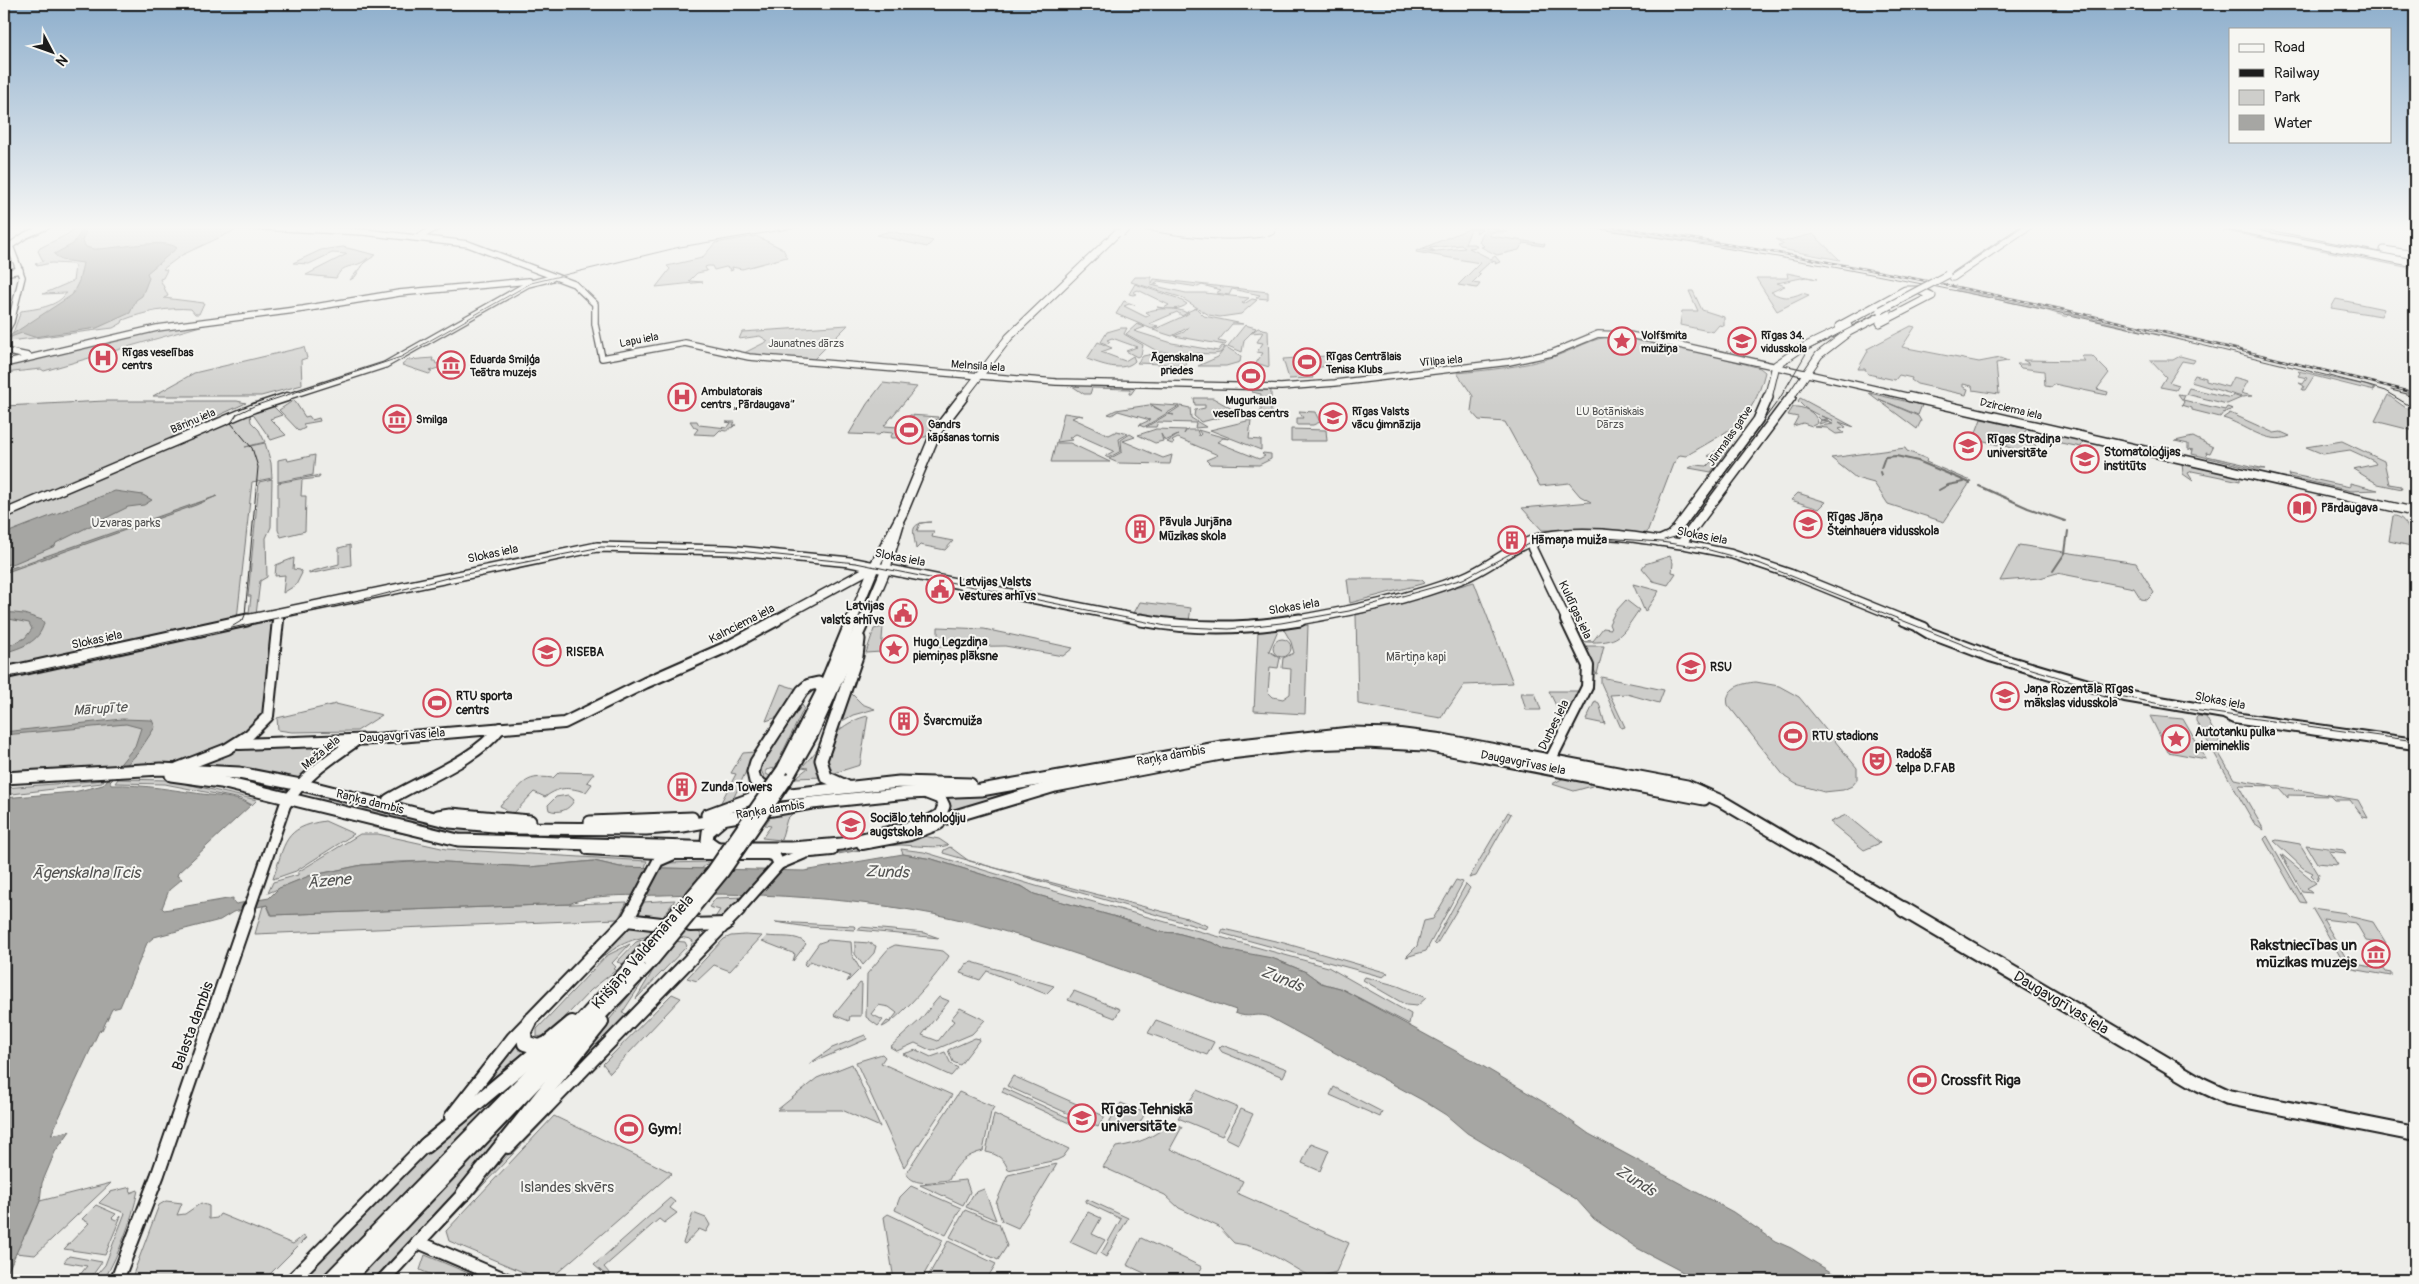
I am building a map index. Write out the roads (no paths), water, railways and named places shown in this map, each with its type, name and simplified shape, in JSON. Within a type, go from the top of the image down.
[{"type":"main road","points":[[875,566],[902,514],[936,432],[1014,332],[1063,286]]},
{"type":"main road","name":"Jūrmalas gatve","points":[[1681,544],[1785,406],[1821,353],[1849,332],[1931,286]]},
{"type":"main road","points":[[1800,349],[1821,353],[1932,296],[1918,290],[1905,290],[1821,335],[1811,344]]},
{"type":"main road","name":"Jūrmalas gatve","points":[[1658,541],[1670,536],[1677,530],[1758,420],[1769,396],[1775,368],[1779,362],[1800,349],[1884,311]]},
{"type":"main road","points":[[1769,396],[1771,404],[1785,406]]},
{"type":"main road","points":[[886,568],[898,537],[902,514]]},
{"type":"main road","name":"Slokas iela","points":[[4,673],[279,613],[597,547],[740,551],[875,566],[1166,625],[1228,628],[1332,614],[1424,591],[1472,575],[1534,540],[1546,537],[1576,536],[1681,544]]},
{"type":"main road","name":"Krišjāņa Valdemāra iela","points":[[788,769],[875,566]]},
{"type":"main road","name":"Krišjāņa Valdemāra iela","points":[[346,1280],[504,1116],[723,872],[820,718],[886,568]]},
{"type":"main road","points":[[853,788],[829,780],[824,773],[821,760],[857,656],[860,630]]},
{"type":"main road","points":[[784,795],[758,784],[754,778],[754,766],[802,691],[814,683],[818,683],[823,690]]},
{"type":"main road","name":"Raņķa dambis","points":[[4,778],[171,770],[239,773],[302,785],[450,822],[514,828],[646,829],[683,826],[812,803],[924,792],[981,790],[1268,740],[1350,733],[1420,737]]},
{"type":"main road","name":"Daugavgrīvas iela","points":[[1420,737],[1679,793],[1733,808],[2200,1084],[2242,1101],[2415,1134]]},
{"type":"main road","name":"Daugavgrīvas iela","points":[[1309,744],[1366,742],[1425,745],[1549,764]]},
{"type":"main road","name":"Raņķa dambis","points":[[122,772],[221,782],[458,840],[717,848],[826,846],[921,825],[1055,786],[1221,754],[1309,744]]},
{"type":"main road","points":[[434,817],[451,814],[547,822],[685,819],[715,813],[753,798],[918,781],[1012,784]]},
{"type":"main road","points":[[921,825],[940,815],[944,806],[940,798],[924,792]]},
{"type":"main road","points":[[717,848],[710,845],[707,841],[708,832],[715,824],[734,816]]},
{"type":"main road","points":[[464,1192],[644,960]]},
{"type":"main road","name":"Krišjāņa Valdemāra iela","points":[[330,1280],[618,983],[644,960]]},
{"type":"main road","points":[[425,1146],[549,1044],[618,983]]},
{"type":"main road","points":[[530,1021],[524,1033],[525,1043],[538,1047],[549,1044]]},
{"type":"street","points":[[4,334],[11,322],[20,286]]},
{"type":"street","points":[[4,364],[157,328],[303,309],[400,293],[480,286]]},
{"type":"street","name":"Bāriņu iela","points":[[4,508],[201,427],[271,402],[380,368],[526,286]]},
{"type":"street","name":"Lapu iela","points":[[577,286],[595,304],[595,324],[602,358],[680,343]]},
{"type":"street","name":"Dzirciema iela","points":[[1602,334],[1636,336],[2415,512]]},
{"type":"street","name":"Vīlipa iela","points":[[1276,386],[1335,383],[1509,362],[1552,353],[1587,337],[1602,334]]},
{"type":"street","name":"Melnsila iela","points":[[680,343],[700,345],[749,357],[1059,382],[1276,386]]},
{"type":"street","points":[[4,351],[38,356]]},
{"type":"street","name":"Bāriņu iela","points":[[4,514],[201,427]]},
{"type":"street","name":"Kuldīgas iela","points":[[1534,540],[1532,548],[1588,666],[1588,680],[1584,693]]},
{"type":"street","name":"Slokas iela","points":[[1681,544],[1731,554],[1791,574],[1990,656],[1996,656],[2124,696],[2224,713],[2234,718],[2415,744]]},
{"type":"street","name":"Kalnciema iela","points":[[564,723],[645,683],[729,646],[875,566]]},
{"type":"street","points":[[171,770],[197,763],[239,744],[263,722],[270,711],[279,613]]},
{"type":"street","name":"Durbes iela","points":[[1549,764],[1584,693]]},
{"type":"street","points":[[263,722],[262,734],[269,742]]},
{"type":"street","name":"Daugavgrīvas iela","points":[[239,744],[357,740],[564,723]]},
{"type":"street","points":[[388,807],[388,800],[482,746],[498,733],[500,728]]},
{"type":"street","name":"Meža iela","points":[[302,785],[357,740]]},
{"type":"street","name":"Balasta dambis","points":[[117,1280],[158,1174],[288,798],[302,785]]},
{"type":"street","name":"Raņķa dambis","points":[[487,842],[644,853],[805,854],[910,835],[955,816]]},
{"type":"street","points":[[644,853],[657,862]]},
{"type":"street","points":[[292,1280],[425,1146],[458,1110],[513,1038],[628,920],[657,862],[674,854]]},
{"type":"street","points":[[768,854],[776,856],[779,864]]},
{"type":"street","points":[[383,1280],[464,1192],[726,924],[779,864],[788,858],[805,854]]},
{"type":"street","points":[[628,920],[661,924]]},
{"type":"street","points":[[702,948],[706,935],[695,925],[726,924]]},
{"type":"street","points":[[418,1242],[507,1280]]},
{"type":"water","points":[[77,286],[146,286],[142,296],[136,300],[130,313],[97,328],[34,337],[22,333],[5,339],[72,295]]},
{"type":"water","points":[[115,491],[143,495],[152,500],[144,505],[128,507],[56,543],[55,546],[15,563],[4,565],[4,534]]},
{"type":"water","points":[[217,496],[196,505],[4,573],[6,570]]},
{"type":"water","points":[[4,612],[24,614],[42,620],[44,623],[42,630],[34,640],[4,653],[4,648],[25,638],[32,629],[29,623],[4,618]]},
{"type":"water","points":[[122,719],[152,720],[155,727],[138,753],[110,782],[111,785],[148,787],[221,796],[251,805],[178,873],[177,876],[182,879],[169,890],[162,908],[164,910],[233,898],[233,902],[236,904],[269,898],[279,888],[309,876],[362,865],[429,861],[529,867],[594,861],[620,867],[804,871],[903,854],[932,859],[1023,887],[1034,894],[1116,917],[1160,932],[1177,933],[1214,943],[1224,949],[1272,958],[1306,972],[1321,983],[1340,988],[1474,1061],[1550,1106],[1589,1134],[1733,1212],[1775,1241],[1791,1248],[1844,1280],[1698,1280],[1637,1248],[1594,1219],[1576,1199],[1467,1133],[1446,1115],[1422,1100],[1267,1016],[1240,1015],[1235,1013],[1236,1010],[1082,956],[989,927],[951,918],[911,910],[827,899],[702,894],[627,895],[590,898],[569,904],[272,915],[267,905],[233,912],[220,920],[154,937],[147,943],[120,1007],[112,1009],[102,1030],[99,1031],[51,1135],[70,1131],[55,1152],[42,1183],[40,1201],[4,1279],[4,798],[74,792],[103,785],[135,746],[141,728],[126,724],[4,735],[4,732]]},
{"type":"waterway","points":[[1881,468],[1885,457],[1896,456],[1918,461],[1970,483]]},
{"type":"waterway","points":[[1939,490],[1948,485],[1964,482]]},
{"type":"waterway","points":[[1979,486],[2028,508],[2065,521]]},
{"type":"waterway","points":[[2053,571],[2065,553],[2068,531]]},
{"type":"tram line","points":[[233,626],[243,620],[245,615],[258,467],[252,448],[231,423],[237,414],[254,406],[401,357],[526,286]]},
{"type":"tram line","points":[[1664,540],[1675,537],[1684,528],[1780,398],[1808,350],[1930,286]]},
{"type":"tram line","points":[[1930,286],[2172,338],[2369,386],[2385,391],[2415,409]]},
{"type":"tram line","points":[[2391,390],[2415,396]]},
{"type":"tram line","points":[[4,678],[373,597],[451,577],[601,547],[738,551],[856,563],[1166,626],[1229,629],[1281,623],[1349,611],[1463,579],[1532,542],[1545,538],[1591,537],[1661,542],[1702,548],[1761,564],[1999,659],[2124,697],[2186,709],[2415,741]]},
{"type":"railway","points":[[1951,286],[2215,344],[2415,393]]},
{"type":"place","name":"Volfšmita muižiņa","points":[[1622,341]]},
{"type":"place","name":"Rīgas 34. vidusskola","points":[[1742,341]]},
{"type":"place","name":"Rīgas veselības centrs","points":[[103,358]]},
{"type":"place","name":"Rīgas Centrālais Tenisa Klubs","points":[[1307,362]]},
{"type":"place","name":"Eduarda Smiļģa Teātra muzejs","points":[[451,365]]},
{"type":"place","name":"Mugurkaula veselības centrs","points":[[1251,376]]},
{"type":"place","name":"Ambulatorais centrs „Pārdaugava”","points":[[682,397]]},
{"type":"place","name":"Rīgas Valsts vācu ģimnāzija","points":[[1333,417]]},
{"type":"place","name":"Smilga","points":[[397,419]]},
{"type":"place","name":"Gandrs kāpšanas tornis","points":[[909,430]]},
{"type":"place","name":"Rīgas Stradiņa universitāte","points":[[1968,446]]},
{"type":"place","name":"Stomatoloģijas institūts","points":[[2085,459]]},
{"type":"place","name":"Pārdaugava","points":[[2302,508]]},
{"type":"place","name":"Rīgas Jāņa Šteinhauera vidusskola","points":[[1808,524]]},
{"type":"place","name":"Pāvula Jurjāna Mūzikas skola","points":[[1140,529]]},
{"type":"place","name":"Hāmaņa muiža","points":[[1512,540]]},
{"type":"place","name":"Latvijas Valsts vēstures arhīvs","points":[[940,589]]},
{"type":"place","name":"Latvijas valsts arhīvs","points":[[903,613]]},
{"type":"place","name":"Hugo Legzdiņa piemiņas plāksne","points":[[894,649]]},
{"type":"place","name":"RISEBA","points":[[547,652]]},
{"type":"place","name":"RSU","points":[[1691,667]]},
{"type":"place","name":"Jaņa Rozentāla Rīgas mākslas vidusskola","points":[[2005,696]]},
{"type":"place","name":"RTU sporta centrs","points":[[437,703]]},
{"type":"place","name":"Švarcmuiža","points":[[904,721]]},
{"type":"place","name":"RTU stadions","points":[[1793,736]]},
{"type":"place","name":"Autotanku pulka piemineklis","points":[[2176,739]]},
{"type":"place","name":"Radošā telpa D.FAB","points":[[1877,761]]},
{"type":"place","name":"Zunda Towers","points":[[682,787]]},
{"type":"place","name":"Sociālo tehnoloģiju augstskola","points":[[851,825]]},
{"type":"place","name":"Rakstniecības un mūzikas muzejs","points":[[2376,954]]},
{"type":"place","name":"Crossfit Riga","points":[[1922,1080]]},
{"type":"place","name":"Rīgas Tehniskā universitāte","points":[[1082,1118]]},
{"type":"place","name":"Gym!","points":[[629,1129]]},
{"type":"district","name":"Āgenskalna priedes","points":[[1177,363]]},
{"type":"park label","name":"Jaunatnes dārzs","points":[[806,343]]},
{"type":"park label","name":"LU Botāniskais Dārzs","points":[[1610,417]]},
{"type":"park label","name":"Uzvaras parks","points":[[126,523]]},
{"type":"park label","name":"Mārtiņa kapi","points":[[1416,657]]},
{"type":"park label","name":"Islandes skvērs","points":[[567,1187]]},
{"type":"water label","name":"Mārupīte","points":[[100,709]]},
{"type":"water label","name":"Zunds","points":[[887,872]]},
{"type":"water label","name":"Āgenskalna līcis","points":[[86,873]]},
{"type":"water label","name":"Āzene","points":[[329,881]]},
{"type":"water label","name":"Zunds","points":[[1282,979]]},
{"type":"water label","name":"Zunds","points":[[1636,1181]]}]
